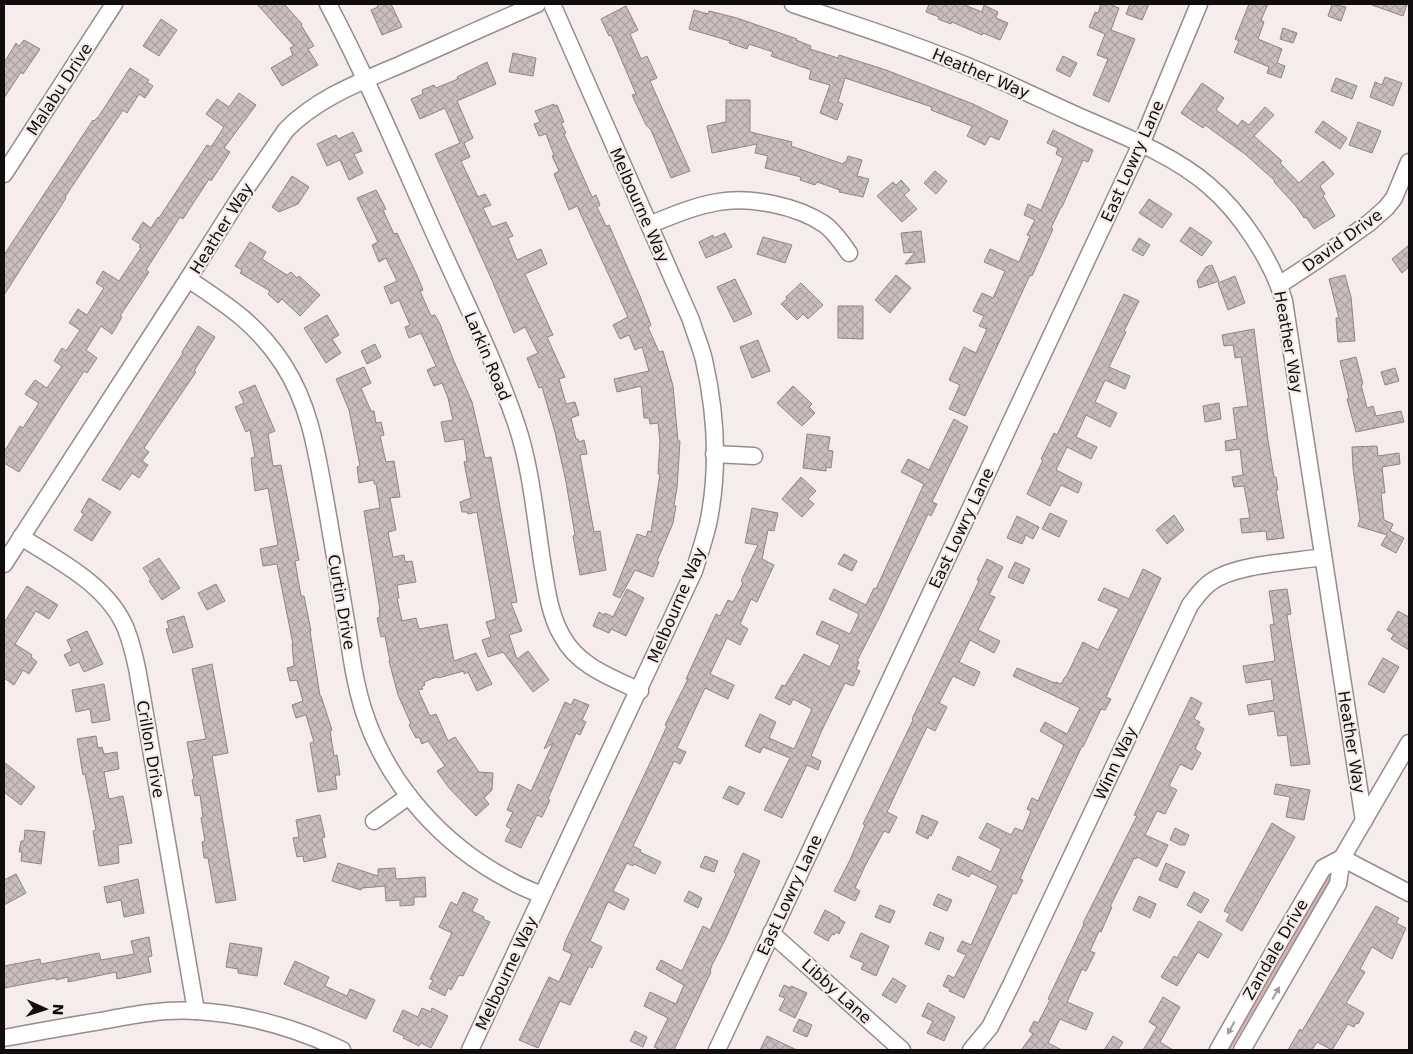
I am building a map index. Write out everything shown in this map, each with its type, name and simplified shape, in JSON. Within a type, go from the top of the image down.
[{"type":"street","name":"Malabu Drive","points":[[4,174],[114,4]]},
{"type":"street","name":"Larkin Road","points":[[328,4],[365,80],[471,316],[516,423],[527,466],[546,584],[555,620],[561,635],[569,647],[586,663],[599,672],[640,691]]},
{"type":"street","name":"Heather Way","points":[[4,564],[240,197],[294,121],[318,103],[365,80],[537,4]]},
{"type":"street","name":"Melbourne Way","points":[[470,1050],[677,611],[696,563],[708,524],[712,502],[714,421],[704,358],[691,320],[552,4]]},
{"type":"street","name":"Heather Way","points":[[793,4],[957,61],[1142,144],[1206,183],[1224,199],[1253,237],[1279,285],[1285,310],[1364,821]]},
{"type":"street","name":"East Lowry Lane","points":[[717,1050],[1142,144],[1199,4]]},
{"type":"street","name":"David Drive","points":[[1279,285],[1369,223],[1386,208],[1394,198],[1409,162]]},
{"type":"street","points":[[649,225],[691,208],[719,201],[763,202],[789,209],[826,225],[849,253]]},
{"type":"street","name":"Curtin Drive","points":[[188,279],[254,326],[284,365],[305,407],[317,453],[359,695],[381,752],[409,796],[426,817],[453,842],[471,856],[511,881],[542,896]]},
{"type":"street","points":[[714,454],[754,456]]},
{"type":"street","name":"Crillon Drive","points":[[21,537],[82,577],[101,593],[114,608],[126,629],[140,685],[196,1011]]},
{"type":"street","name":"Winn Way","points":[[971,1050],[990,1027],[1011,985],[1186,614],[1201,590],[1223,574],[1249,568],[1324,557]]},
{"type":"street","name":"Zandale Drive","points":[[1242,1050],[1338,884],[1342,858],[1409,743]]},
{"type":"street","points":[[374,821],[409,796]]},
{"type":"street","points":[[1342,858],[1409,893]]},
{"type":"street","name":"Zandale Drive","points":[[1218,1050],[1323,868],[1342,858]]},
{"type":"street","name":"Libby Lane","points":[[772,933],[902,1050]]},
{"type":"street","points":[[4,1038],[136,1014],[196,1011],[274,1023],[312,1036],[342,1050]]},
{"type":"building","points":[[257,4],[284,4],[302,24],[314,46],[308,49],[318,65],[282,86],[271,68],[293,55],[290,48],[294,46]]},
{"type":"building","points":[[377,4],[391,4],[402,27],[382,35],[371,10],[378,7]]},
{"type":"building","points":[[929,4],[962,4],[982,12],[984,5],[998,12],[996,18],[1008,23],[1000,40],[983,33],[982,35],[952,22],[951,24],[938,19],[939,17],[926,12]]},
{"type":"building","points":[[1101,4],[1109,4],[1119,8],[1111,30],[1135,39],[1109,102],[1093,95],[1108,59],[1097,55],[1105,34],[1089,27],[1095,12],[1098,13]]},
{"type":"building","points":[[1130,4],[1149,4],[1142,20],[1126,14]]},
{"type":"building","points":[[1249,4],[1268,4],[1261,20],[1264,22],[1258,39],[1282,49],[1277,63],[1285,66],[1281,78],[1267,73],[1269,67],[1234,52],[1239,41],[1235,39]]},
{"type":"building","points":[[1332,4],[1346,7],[1341,21],[1328,16]]},
{"type":"building","points":[[1373,4],[1407,4],[1403,16]]},
{"type":"building","points":[[626,6],[638,30],[630,34],[641,59],[647,56],[657,78],[650,81],[690,171],[671,178],[651,130],[646,125],[632,95],[636,94],[611,35],[609,36],[601,19]]},
{"type":"building","points":[[694,10],[708,14],[709,11],[737,18],[797,39],[811,46],[810,49],[838,58],[839,55],[886,70],[973,104],[1008,121],[999,140],[990,136],[985,145],[967,136],[972,126],[931,110],[932,107],[845,78],[838,102],[843,104],[837,120],[820,113],[830,85],[809,79],[811,70],[771,56],[773,52],[749,44],[747,49],[729,43],[730,41],[689,29]]},
{"type":"building","points":[[161,19],[177,30],[159,56],[143,46]]},
{"type":"building","points":[[1283,28],[1297,33],[1293,43],[1280,39]]},
{"type":"building","points":[[24,40],[40,49],[23,74],[21,72],[4,98],[4,63],[16,43],[19,46]]},
{"type":"building","points":[[513,53],[536,58],[533,76],[509,72]]},
{"type":"building","points":[[1063,56],[1077,63],[1070,77],[1056,70]]},
{"type":"building","points":[[487,62],[496,84],[457,101],[473,138],[464,143],[470,157],[461,161],[478,197],[485,194],[491,205],[483,208],[492,227],[506,222],[513,236],[508,238],[517,260],[541,249],[547,264],[525,274],[553,335],[547,337],[565,377],[559,379],[566,404],[575,402],[579,415],[571,418],[576,439],[579,442],[584,440],[587,454],[580,455],[594,532],[600,531],[606,570],[580,575],[566,482],[555,432],[542,387],[539,388],[527,358],[538,353],[525,327],[514,333],[435,154],[460,143],[445,108],[420,119],[411,99],[423,94],[422,90],[434,85],[436,88],[458,79],[457,77]]},
{"type":"building","points":[[130,68],[149,80],[147,82],[153,86],[145,98],[139,94],[127,113],[123,110],[65,197],[4,295],[4,255],[93,120],[99,116]]},
{"type":"building","points":[[1385,77],[1402,83],[1393,106],[1370,97],[1375,82],[1382,85]]},
{"type":"building","points":[[1336,78],[1357,86],[1352,99],[1331,91]]},
{"type":"building","points":[[1202,83],[1224,98],[1216,110],[1238,126],[1242,120],[1249,125],[1265,107],[1274,115],[1254,136],[1282,161],[1280,163],[1299,183],[1323,161],[1334,174],[1320,186],[1325,194],[1323,196],[1335,216],[1314,229],[1275,181],[1245,154],[1205,125],[1203,128],[1181,113]]},
{"type":"building","points":[[239,93],[256,105],[224,148],[230,152],[211,181],[209,179],[183,219],[180,217],[146,270],[149,272],[120,316],[122,317],[112,334],[101,326],[86,350],[97,358],[87,373],[84,371],[19,472],[4,463],[4,452],[20,426],[23,428],[39,403],[25,394],[35,380],[47,388],[62,366],[54,361],[62,348],[66,351],[80,330],[69,323],[78,309],[87,315],[104,288],[96,283],[103,271],[119,281],[141,248],[139,247],[141,245],[132,239],[143,222],[151,228],[207,145],[211,147],[224,127],[206,114],[217,99],[229,107]]},
{"type":"building","points":[[726,100],[750,100],[750,132],[792,142],[791,146],[843,164],[848,156],[862,160],[857,176],[869,179],[863,197],[839,192],[840,190],[817,182],[815,185],[800,180],[801,177],[765,168],[768,156],[755,153],[757,144],[712,153],[707,126],[726,122]]},
{"type":"building","points":[[554,104],[554,106],[557,105],[564,122],[561,123],[566,133],[564,134],[592,197],[596,195],[600,205],[597,207],[606,226],[609,225],[639,294],[651,325],[648,327],[659,352],[663,351],[673,386],[678,441],[680,441],[674,505],[676,506],[673,523],[657,561],[659,562],[653,577],[635,570],[620,598],[613,595],[637,534],[646,537],[648,531],[651,532],[660,474],[658,474],[660,441],[658,423],[650,424],[649,418],[644,418],[641,386],[617,392],[614,379],[649,371],[642,347],[635,350],[629,335],[620,339],[613,325],[628,317],[577,206],[569,210],[554,174],[559,171],[552,156],[554,155],[546,134],[539,136],[534,124],[540,122],[535,111]]},
{"type":"building","points":[[1323,121],[1347,138],[1340,149],[1315,132]]},
{"type":"building","points":[[1358,122],[1381,131],[1372,153],[1349,145]]},
{"type":"building","points":[[1053,130],[1093,150],[1088,162],[1083,160],[1051,228],[1053,229],[1032,276],[1030,275],[965,416],[949,409],[960,385],[949,380],[964,347],[976,353],[987,329],[979,326],[984,316],[973,311],[982,293],[993,298],[1005,271],[984,262],[990,249],[1019,262],[1030,236],[1027,235],[1035,220],[1024,215],[1028,204],[1041,210],[1063,158],[1056,154],[1058,148],[1047,143]]},
{"type":"building","points":[[353,132],[362,151],[354,154],[363,173],[349,180],[340,160],[327,166],[317,144],[336,135],[338,139]]},
{"type":"building","points":[[935,171],[947,181],[936,194],[924,183]]},
{"type":"building","points":[[292,176],[309,187],[298,204],[279,212],[272,207]]},
{"type":"building","points":[[901,180],[910,190],[904,195],[917,209],[902,222],[877,196],[893,182],[896,185]]},
{"type":"building","points":[[376,190],[386,209],[383,210],[394,234],[397,233],[416,273],[423,290],[420,291],[431,316],[435,315],[440,324],[472,402],[485,458],[491,457],[517,602],[511,603],[522,631],[509,635],[517,659],[528,651],[549,680],[533,692],[503,652],[488,657],[482,640],[491,637],[486,622],[496,619],[477,512],[468,514],[467,512],[462,512],[460,502],[471,498],[464,462],[467,461],[464,439],[445,442],[441,422],[453,420],[442,383],[434,386],[427,370],[436,366],[421,333],[409,338],[405,327],[410,325],[399,300],[391,304],[384,287],[397,281],[386,258],[379,262],[372,245],[378,242],[357,198]]},
{"type":"building","points":[[1149,199],[1172,214],[1162,228],[1139,213]]},
{"type":"building","points":[[1190,227],[1212,242],[1202,256],[1180,241]]},
{"type":"building","points":[[921,231],[925,262],[905,264],[915,252],[904,253],[901,233]]},
{"type":"building","points":[[725,233],[732,247],[706,258],[699,242],[713,235],[714,238]]},
{"type":"building","points":[[763,237],[792,245],[785,263],[757,254]]},
{"type":"building","points":[[1139,238],[1150,245],[1143,256],[1132,250]]},
{"type":"building","points":[[250,242],[266,252],[262,259],[287,275],[291,272],[297,278],[299,276],[320,295],[300,316],[282,299],[278,303],[268,294],[270,291],[240,273],[242,270],[235,266]]},
{"type":"building","points":[[1409,245],[1409,267],[1402,273],[1392,259]]},
{"type":"building","points":[[1212,265],[1219,281],[1199,288],[1197,281],[1206,267]]},
{"type":"building","points":[[896,275],[911,288],[890,313],[875,300]]},
{"type":"building","points":[[1345,275],[1351,297],[1355,341],[1338,342],[1336,318],[1339,318],[1329,279]]},
{"type":"building","points":[[1235,276],[1245,303],[1228,310],[1218,283]]},
{"type":"building","points":[[735,279],[752,314],[734,322],[717,287]]},
{"type":"building","points":[[801,283],[823,305],[808,319],[803,314],[797,320],[781,304]]},
{"type":"building","points":[[1124,294],[1139,301],[1109,367],[1130,376],[1125,389],[1105,380],[1095,402],[1117,413],[1110,427],[1086,415],[1076,437],[1097,447],[1091,459],[1067,447],[1056,470],[1082,483],[1078,493],[1061,485],[1050,506],[1027,494],[1043,460],[1041,459],[1054,433],[1057,435]]},
{"type":"building","points":[[838,306],[863,306],[863,339],[838,338]]},
{"type":"building","points":[[327,315],[339,335],[332,339],[341,353],[326,363],[304,328]]},
{"type":"building","points":[[198,326],[215,337],[194,371],[196,372],[144,448],[149,452],[142,461],[148,465],[139,478],[132,473],[120,490],[102,480],[183,353]]},
{"type":"building","points":[[1254,329],[1268,440],[1274,477],[1276,477],[1278,490],[1276,490],[1284,538],[1267,540],[1266,531],[1242,533],[1240,519],[1250,518],[1244,486],[1234,487],[1232,477],[1243,475],[1240,449],[1226,451],[1225,441],[1237,439],[1233,408],[1248,406],[1241,357],[1235,358],[1233,345],[1224,346],[1222,335]]},
{"type":"building","points":[[758,340],[770,371],[752,378],[740,347]]},
{"type":"building","points":[[375,344],[381,357],[367,364],[361,351]]},
{"type":"building","points":[[1356,357],[1367,408],[1373,406],[1376,416],[1401,411],[1404,422],[1356,432],[1347,399],[1349,398],[1340,361]]},
{"type":"building","points":[[364,367],[371,383],[361,388],[371,411],[374,411],[376,423],[381,422],[384,435],[380,436],[386,462],[394,461],[400,497],[390,498],[396,530],[388,532],[393,557],[404,555],[405,562],[412,561],[416,582],[397,585],[399,598],[397,598],[402,621],[416,618],[419,629],[447,624],[454,661],[476,653],[492,684],[477,691],[468,672],[464,674],[464,671],[436,677],[424,682],[425,685],[421,687],[423,689],[418,690],[430,716],[436,714],[448,741],[455,737],[479,772],[493,773],[492,790],[484,798],[489,804],[476,816],[449,788],[437,771],[445,766],[428,741],[422,744],[419,737],[416,738],[409,725],[411,724],[398,695],[385,636],[381,637],[377,618],[380,617],[380,610],[364,511],[380,508],[376,484],[374,484],[374,480],[359,483],[357,467],[360,466],[349,410],[336,379]]},
{"type":"building","points":[[1395,368],[1399,381],[1385,385],[1381,372]]},
{"type":"building","points":[[255,385],[275,431],[268,434],[273,466],[281,465],[299,560],[295,561],[301,596],[304,596],[311,631],[320,696],[332,730],[330,731],[334,756],[337,755],[340,775],[335,775],[337,789],[318,792],[310,743],[314,742],[306,715],[296,718],[292,705],[303,701],[297,680],[290,681],[287,668],[294,666],[293,644],[277,564],[263,566],[260,549],[278,545],[268,488],[255,491],[251,458],[255,457],[250,430],[246,432],[235,407],[244,403],[239,392]]},
{"type":"building","points":[[793,386],[812,404],[809,407],[815,413],[802,426],[777,403]]},
{"type":"building","points":[[1219,403],[1221,419],[1205,422],[1203,406]]},
{"type":"building","points":[[954,419],[968,427],[932,502],[937,504],[931,516],[928,514],[857,661],[859,662],[856,669],[860,671],[853,686],[845,683],[822,730],[811,756],[821,761],[818,770],[807,765],[782,818],[764,810],[790,758],[763,747],[760,753],[745,746],[760,714],[776,722],[769,738],[794,749],[812,709],[793,699],[790,705],[775,698],[782,685],[785,686],[804,654],[830,667],[840,645],[816,634],[822,621],[850,634],[859,614],[829,599],[834,589],[866,605],[874,588],[876,589],[924,484],[901,472],[908,459],[929,470]]},
{"type":"building","points":[[807,434],[830,437],[828,450],[833,451],[831,468],[826,467],[826,471],[803,468]]},
{"type":"building","points":[[1377,446],[1378,456],[1399,453],[1400,464],[1382,467],[1385,493],[1381,493],[1384,520],[1393,524],[1390,531],[1404,538],[1396,553],[1381,545],[1387,535],[1358,526],[1360,519],[1352,447]]},
{"type":"building","points":[[801,477],[816,491],[808,499],[814,504],[802,517],[782,499]]},
{"type":"building","points":[[89,498],[111,512],[92,541],[74,530],[84,514],[81,512]]},
{"type":"building","points":[[752,508],[778,513],[774,531],[768,530],[762,559],[774,565],[757,602],[751,599],[740,624],[748,629],[740,645],[727,638],[710,674],[734,685],[728,699],[705,688],[677,748],[686,752],[680,764],[674,761],[633,846],[641,850],[640,852],[661,862],[655,874],[634,864],[633,866],[627,863],[613,891],[629,899],[624,910],[608,902],[590,941],[602,947],[592,968],[589,966],[570,1005],[560,1001],[538,1048],[519,1040],[549,977],[559,982],[572,954],[563,950],[565,942],[650,763],[667,726],[665,725],[688,679],[686,679],[716,614],[720,616],[728,600],[733,602],[743,583],[741,581],[758,545],[745,543]]},
{"type":"building","points":[[1050,513],[1067,521],[1059,537],[1042,529]]},
{"type":"building","points":[[1174,515],[1184,530],[1167,544],[1156,530]]},
{"type":"building","points":[[1017,516],[1039,527],[1033,539],[1026,535],[1022,544],[1007,538]]},
{"type":"building","points":[[844,554],[857,561],[852,571],[838,564]]},
{"type":"building","points":[[159,558],[180,588],[162,600],[143,568]]},
{"type":"building","points":[[987,559],[1003,567],[989,595],[995,597],[978,630],[1000,641],[994,653],[970,640],[959,662],[980,672],[974,686],[953,676],[939,703],[947,707],[935,731],[927,727],[887,812],[897,817],[889,833],[884,831],[865,866],[855,888],[860,891],[855,901],[834,891],[850,860],[865,825],[863,824],[912,719],[979,581],[977,580]]},
{"type":"building","points":[[1015,562],[1030,569],[1023,584],[1008,577]]},
{"type":"building","points":[[1143,569],[1161,578],[1106,697],[1111,699],[1105,710],[1101,709],[1082,746],[1020,879],[1023,880],[1016,894],[1013,893],[964,998],[943,986],[948,975],[954,978],[966,955],[957,951],[962,941],[971,945],[998,886],[971,873],[969,877],[952,869],[958,856],[991,872],[1001,849],[979,838],[987,823],[1011,835],[1015,828],[1023,831],[1031,811],[1027,809],[1032,798],[1038,801],[1064,745],[1040,731],[1045,722],[1067,734],[1080,708],[1013,676],[1017,668],[1061,684],[1083,642],[1098,650],[1119,609],[1098,600],[1104,588],[1129,599]]},
{"type":"building","points":[[216,584],[225,601],[207,610],[198,593]]},
{"type":"building","points":[[27,586],[58,605],[49,619],[36,611],[15,644],[32,655],[31,657],[37,662],[29,674],[23,670],[14,685],[4,678],[4,623]]},
{"type":"building","points":[[627,589],[644,598],[626,636],[611,629],[609,633],[593,626],[599,612],[613,617]]},
{"type":"building","points":[[1287,589],[1291,614],[1287,615],[1310,764],[1291,766],[1287,735],[1278,736],[1274,711],[1249,715],[1247,705],[1274,700],[1271,679],[1246,683],[1243,666],[1275,661],[1270,625],[1274,624],[1269,591]]},
{"type":"building","points":[[1398,611],[1409,617],[1409,650],[1391,639],[1394,634],[1387,630]]},
{"type":"building","points":[[184,616],[193,647],[173,653],[166,629],[169,628],[167,621]]},
{"type":"building","points":[[87,631],[103,664],[84,672],[79,662],[70,666],[64,655],[72,651],[67,640]]},
{"type":"building","points":[[1383,658],[1399,667],[1384,693],[1368,684]]},
{"type":"building","points":[[212,664],[228,753],[212,756],[236,900],[216,903],[208,858],[204,858],[202,842],[205,841],[200,795],[195,796],[192,780],[194,779],[187,742],[206,739],[192,669]]},
{"type":"building","points":[[104,684],[110,720],[92,723],[90,709],[76,712],[72,690]]},
{"type":"building","points":[[1191,697],[1202,703],[1194,719],[1200,722],[1198,725],[1204,729],[1195,749],[1201,753],[1192,770],[1180,764],[1169,786],[1177,790],[1165,814],[1157,811],[1145,835],[1168,845],[1157,867],[1137,857],[1136,859],[1134,858],[1110,907],[1112,907],[1101,932],[1099,931],[1090,951],[1095,953],[1086,971],[1082,969],[1067,1002],[1093,1013],[1086,1030],[1060,1019],[1048,1043],[1062,1050],[1021,1050],[1033,1034],[1029,1031],[1034,1021],[1038,1023],[1050,1000],[1048,999],[1083,923],[1137,816],[1134,815]]},
{"type":"building","points":[[574,699],[589,705],[582,720],[586,722],[580,735],[576,733],[542,817],[537,815],[521,848],[505,841],[511,829],[506,826],[513,812],[507,810],[518,784],[531,791],[553,743],[544,749],[565,702],[571,705]]},
{"type":"building","points":[[96,736],[98,748],[102,747],[104,754],[117,752],[119,769],[104,772],[109,799],[123,796],[132,843],[118,845],[119,863],[99,866],[93,831],[96,830],[77,739]]},
{"type":"building","points":[[4,762],[35,787],[21,805],[4,792]]},
{"type":"building","points":[[1276,784],[1310,790],[1304,820],[1286,817],[1290,797],[1274,794]]},
{"type":"building","points":[[729,786],[745,793],[738,805],[723,798]]},
{"type":"building","points":[[320,815],[325,837],[322,838],[326,857],[304,862],[303,856],[297,857],[293,838],[299,837],[296,820]]},
{"type":"building","points":[[922,815],[938,822],[928,839],[916,833]]},
{"type":"building","points":[[1272,823],[1295,837],[1242,931],[1226,921],[1230,914],[1224,911]]},
{"type":"building","points":[[1175,828],[1189,835],[1185,845],[1180,845],[1170,840]]},
{"type":"building","points":[[25,830],[45,832],[41,864],[21,861],[22,852],[19,852],[21,841],[24,841]]},
{"type":"building","points":[[743,853],[760,861],[712,965],[711,972],[674,1050],[661,1050],[654,1047],[668,1018],[644,1006],[650,992],[676,1004],[684,985],[656,969],[661,960],[682,971],[703,926],[710,930],[736,874],[734,872]]},
{"type":"building","points":[[705,856],[718,861],[714,872],[700,867]]},
{"type":"building","points":[[338,863],[378,876],[378,869],[395,868],[396,879],[425,877],[426,897],[414,897],[414,905],[400,906],[400,900],[386,901],[385,886],[362,888],[361,890],[332,881]]},
{"type":"building","points":[[1166,863],[1185,872],[1177,888],[1159,880]]},
{"type":"building","points":[[16,874],[26,893],[4,905],[4,880]]},
{"type":"building","points":[[138,879],[144,913],[124,917],[121,900],[107,903],[104,887]]},
{"type":"building","points":[[689,891],[702,898],[698,908],[684,901]]},
{"type":"building","points":[[463,892],[478,899],[472,911],[490,922],[463,976],[459,975],[451,990],[448,988],[445,996],[429,988],[433,980],[430,979],[452,933],[439,927],[451,902],[457,905]]},
{"type":"building","points":[[1194,892],[1209,900],[1201,913],[1187,905]]},
{"type":"building","points":[[938,894],[952,900],[947,911],[933,905]]},
{"type":"building","points":[[1139,896],[1156,904],[1150,918],[1133,910]]},
{"type":"building","points":[[880,905],[895,911],[890,923],[875,917]]},
{"type":"building","points":[[1376,906],[1399,918],[1396,923],[1406,928],[1392,959],[1372,947],[1360,969],[1365,972],[1346,1003],[1364,1013],[1358,1024],[1356,1023],[1354,1027],[1348,1024],[1332,1050],[1317,1042],[1312,1050],[1288,1050],[1300,1029],[1302,1031]]},
{"type":"building","points":[[825,910],[845,922],[839,934],[836,932],[834,935],[832,934],[828,941],[814,933]]},
{"type":"building","points":[[1199,921],[1222,934],[1208,958],[1198,952],[1177,986],[1161,977],[1174,956],[1177,958]]},
{"type":"building","points":[[930,932],[944,938],[939,950],[925,944]]},
{"type":"building","points":[[861,933],[889,946],[876,976],[861,969],[864,963],[850,957]]},
{"type":"building","points":[[149,937],[152,956],[148,957],[151,972],[117,979],[116,972],[68,982],[68,977],[56,980],[56,978],[4,988],[4,966],[40,959],[41,964],[99,953],[101,960],[134,954],[131,941]]},
{"type":"building","points":[[230,943],[262,948],[257,976],[238,973],[238,969],[226,967]]},
{"type":"building","points":[[295,961],[329,977],[325,986],[347,996],[350,989],[375,1000],[366,1019],[284,984]]},
{"type":"building","points":[[893,978],[906,986],[896,1003],[882,995]]},
{"type":"building","points":[[784,985],[807,993],[795,1018],[779,1010],[785,998],[779,996]]},
{"type":"building","points":[[1163,997],[1180,1007],[1160,1042],[1173,1050],[1143,1050],[1157,1027],[1149,1022]]},
{"type":"building","points":[[928,1003],[955,1017],[944,1041],[927,1033],[933,1021],[922,1016]]},
{"type":"building","points":[[422,1008],[431,1012],[432,1008],[448,1016],[431,1048],[421,1043],[419,1046],[393,1031],[403,1010],[418,1017]]},
{"type":"building","points":[[799,1019],[812,1025],[807,1037],[793,1031]]},
{"type":"building","points":[[635,1031],[647,1037],[643,1047],[630,1041]]},
{"type":"building","points":[[767,1036],[797,1050],[760,1050]]},
{"type":"building","points":[[1113,1036],[1123,1042],[1118,1050],[1104,1050]]},
{"type":"waterway","points":[[1228,1050],[1330,876]]}]
